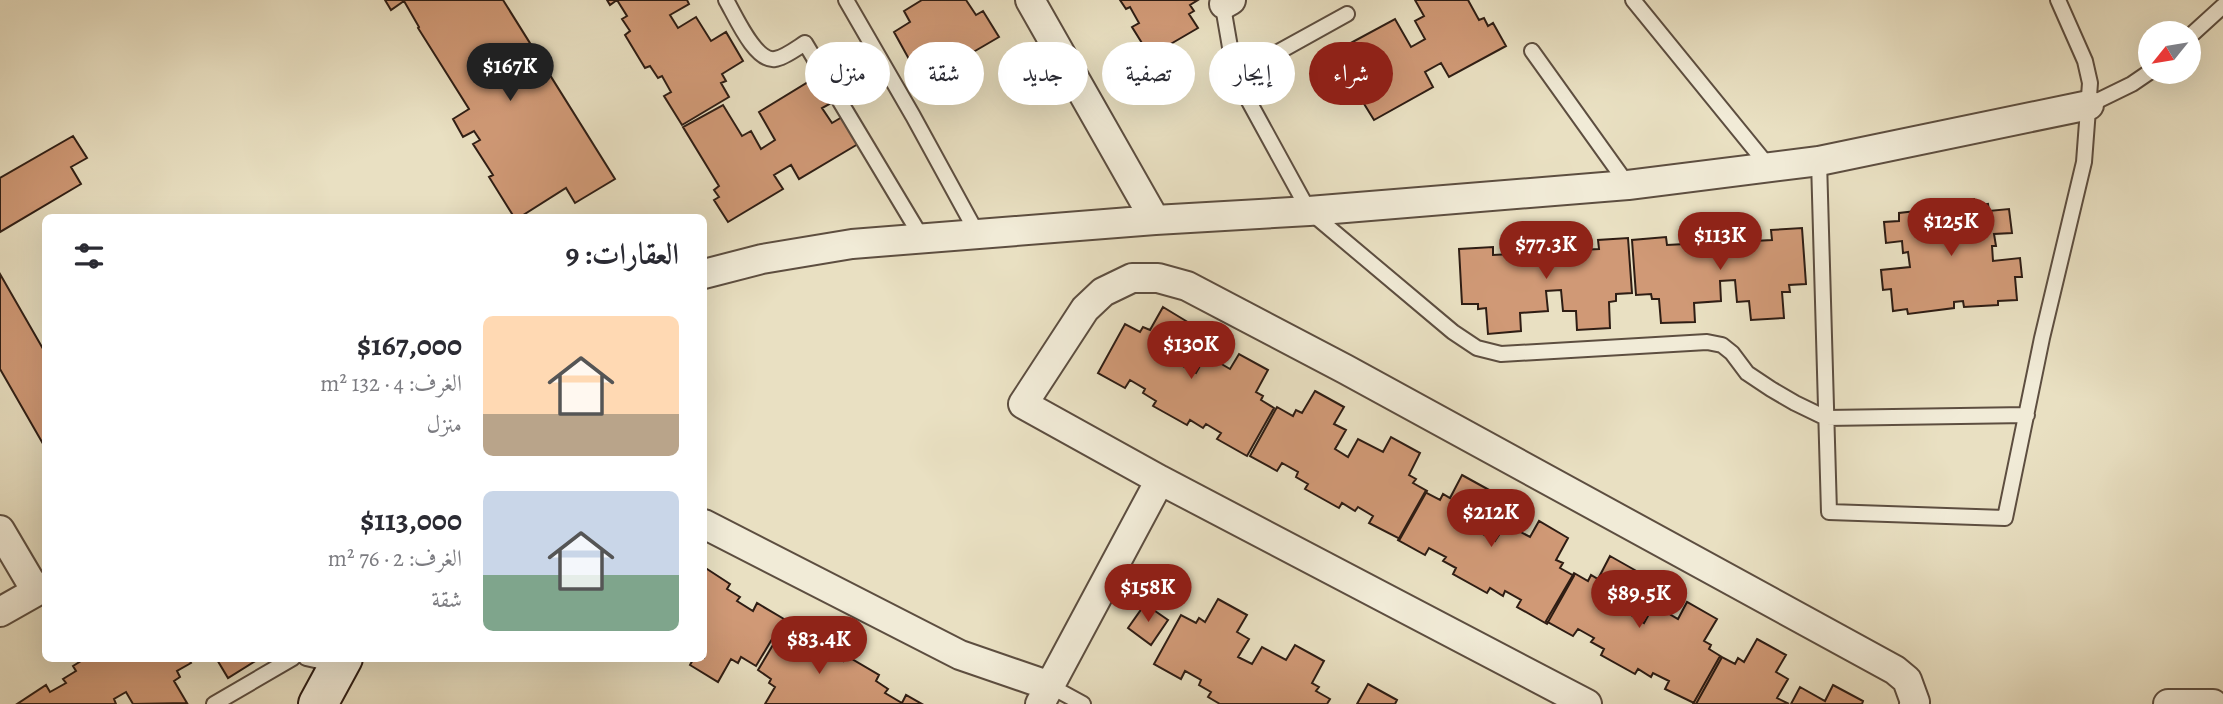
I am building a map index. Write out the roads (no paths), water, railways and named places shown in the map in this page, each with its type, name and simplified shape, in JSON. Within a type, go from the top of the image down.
[{"type":"street","points":[[1030,0],[1155,220]]},
{"type":"street","points":[[707,273],[762,259],[839,246],[922,238],[1628,185],[1819,161],[2089,105]]},
{"type":"street","points":[[1587,704],[1160,480],[1023,404],[1085,309],[1102,292],[1132,278],[1158,278],[1187,286],[1357,375],[1895,670],[1907,681],[1914,704]]},
{"type":"street","points":[[707,526],[960,655],[1045,695],[1160,480]]},
{"type":"street","points":[[0,530],[41,588],[0,612]]},
{"type":"street","points":[[318,704],[329,662]]},
{"type":"street","points":[[2168,704],[2213,704]]},
{"type":"lane","points":[[726,0],[756,51],[765,58],[776,59],[805,43],[922,238]]},
{"type":"lane","points":[[846,0],[977,233]]},
{"type":"lane","points":[[1633,0],[1769,167]]},
{"type":"lane","points":[[1819,161],[1829,512],[2005,518],[2042,338],[2084,162],[2090,83],[2085,61],[2058,0]]},
{"type":"lane","points":[[1226,1],[1231,42]]},
{"type":"lane","points":[[2202,25],[2223,6]]},
{"type":"lane","points":[[1295,43],[1347,14]]},
{"type":"lane","points":[[1532,51],[1628,185]]},
{"type":"lane","points":[[2089,105],[2138,80]]},
{"type":"lane","points":[[1252,105],[1309,211],[1453,332],[1477,348],[1502,354],[1707,342],[1722,345],[1732,353],[1747,373],[1795,403],[1826,418],[2027,415]]},
{"type":"lane","points":[[214,704],[286,662]]},
{"type":"lane","points":[[1045,695],[1083,704]]}]
